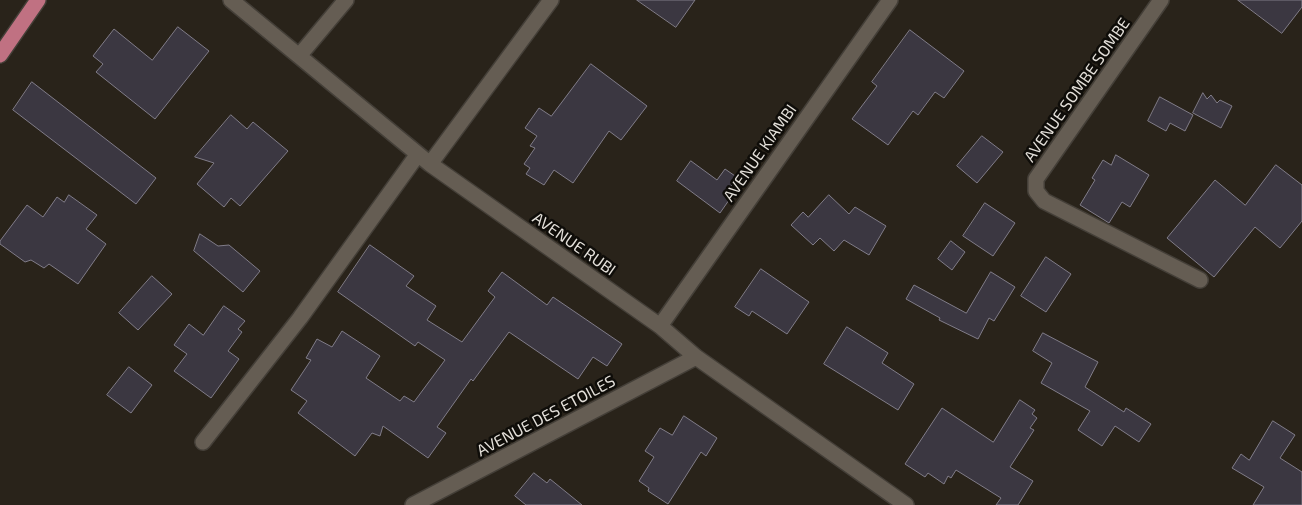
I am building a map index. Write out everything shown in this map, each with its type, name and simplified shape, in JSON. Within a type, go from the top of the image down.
[{"type":"main road","points":[[0,54],[38,0]]},
{"type":"street","name":"AVENUE RUBI","points":[[231,0],[430,164],[660,326],[696,357],[906,505]]},
{"type":"street","points":[[299,56],[346,0]]},
{"type":"street","points":[[430,164],[551,0]]},
{"type":"street","name":"AVENUE SOMBE SOMBE","points":[[1162,0],[1036,179],[1036,191],[1044,201],[1200,280]]},
{"type":"street","name":"AVENUE KIAMBI","points":[[660,326],[886,1]]},
{"type":"street","points":[[203,442],[300,318],[418,154]]},
{"type":"street","name":"AVENUE DES ETOILES","points":[[413,505],[696,357]]},
{"type":"building","points":[[637,0],[695,0],[676,27]]},
{"type":"building","points":[[1238,0],[1302,0],[1302,7],[1282,33]]},
{"type":"building","points":[[178,27],[209,51],[155,119],[96,72],[103,64],[93,56],[114,29],[152,60]]},
{"type":"building","points":[[910,30],[964,71],[944,98],[935,92],[918,115],[913,111],[888,145],[852,119],[877,86],[872,82]]},
{"type":"building","points":[[591,64],[647,106],[621,140],[609,131],[573,183],[554,170],[544,185],[526,174],[530,168],[524,164],[535,148],[530,146],[537,136],[525,128],[539,108],[551,116]]},
{"type":"building","points":[[32,82],[156,178],[136,204],[13,110]]},
{"type":"building","points":[[1203,93],[1207,99],[1211,95],[1217,103],[1220,100],[1232,106],[1221,128],[1193,113]]},
{"type":"building","points":[[1160,97],[1193,115],[1185,131],[1170,123],[1166,131],[1148,121]]},
{"type":"building","points":[[231,115],[247,129],[253,122],[288,151],[240,206],[231,198],[224,207],[197,184],[214,163],[195,157]]},
{"type":"building","points":[[982,136],[1003,152],[977,183],[957,166]]},
{"type":"building","points":[[1116,155],[1149,175],[1130,207],[1122,202],[1109,223],[1080,205],[1095,180],[1092,178],[1103,160],[1111,165]]},
{"type":"building","points":[[691,161],[717,180],[725,169],[738,178],[731,186],[736,190],[720,213],[677,181]]},
{"type":"building","points":[[1276,165],[1302,185],[1302,221],[1280,248],[1255,227],[1214,277],[1167,238],[1215,180],[1245,205]]},
{"type":"building","points":[[69,195],[97,215],[86,229],[106,244],[78,284],[49,264],[44,268],[31,260],[25,262],[0,244],[0,241],[27,205],[43,217],[57,197],[64,202]]},
{"type":"building","points":[[829,195],[849,214],[855,207],[886,226],[869,255],[844,240],[834,251],[820,238],[813,245],[791,225],[803,212],[808,217]]},
{"type":"building","points":[[985,203],[1015,223],[993,256],[963,236]]},
{"type":"building","points":[[200,234],[218,246],[229,245],[260,271],[243,292],[194,251]]},
{"type":"building","points":[[951,241],[965,252],[952,270],[938,259]]},
{"type":"building","points":[[370,245],[414,276],[406,286],[436,306],[427,320],[462,342],[495,297],[488,291],[502,272],[547,305],[553,297],[622,344],[607,366],[593,357],[578,379],[509,332],[473,381],[471,379],[437,427],[446,433],[428,458],[383,426],[380,436],[372,433],[355,456],[298,413],[307,401],[291,390],[311,360],[306,358],[317,339],[332,347],[342,331],[380,356],[366,378],[400,401],[404,396],[414,402],[445,360],[418,342],[415,346],[338,292]]},
{"type":"building","points":[[1046,257],[1071,274],[1046,312],[1021,296]]},
{"type":"building","points":[[761,269],[809,302],[787,334],[752,311],[749,316],[735,307]]},
{"type":"building","points":[[991,272],[1015,287],[994,321],[989,318],[978,339],[939,320],[940,318],[906,299],[914,285],[966,313]]},
{"type":"building","points":[[152,276],[172,294],[138,330],[119,313]]},
{"type":"building","points":[[224,306],[245,321],[238,329],[242,332],[228,351],[239,359],[211,398],[174,371],[187,354],[174,345],[189,324],[203,335]]},
{"type":"building","points":[[847,327],[888,353],[882,363],[914,384],[898,410],[824,364]]},
{"type":"building","points":[[1043,333],[1098,362],[1085,387],[1124,412],[1126,408],[1151,424],[1139,442],[1115,426],[1102,446],[1078,430],[1090,411],[1041,383],[1052,363],[1033,351]]},
{"type":"building","points":[[129,367],[152,385],[131,413],[107,395]]},
{"type":"building","points":[[1020,400],[1035,410],[1032,414],[1037,418],[1030,428],[1034,430],[1010,467],[1033,481],[1018,505],[996,505],[1001,498],[956,470],[951,478],[948,476],[944,484],[928,473],[925,477],[905,464],[942,408],[993,442]]},
{"type":"building","points":[[684,416],[717,438],[706,456],[701,452],[668,504],[648,491],[649,488],[639,481],[654,457],[645,451],[660,428],[672,435]]},
{"type":"building","points":[[1273,421],[1295,435],[1280,458],[1302,472],[1302,505],[1253,505],[1264,487],[1232,468],[1241,454],[1249,460]]},
{"type":"building","points":[[534,473],[547,483],[550,479],[582,505],[526,505],[515,496]]}]
